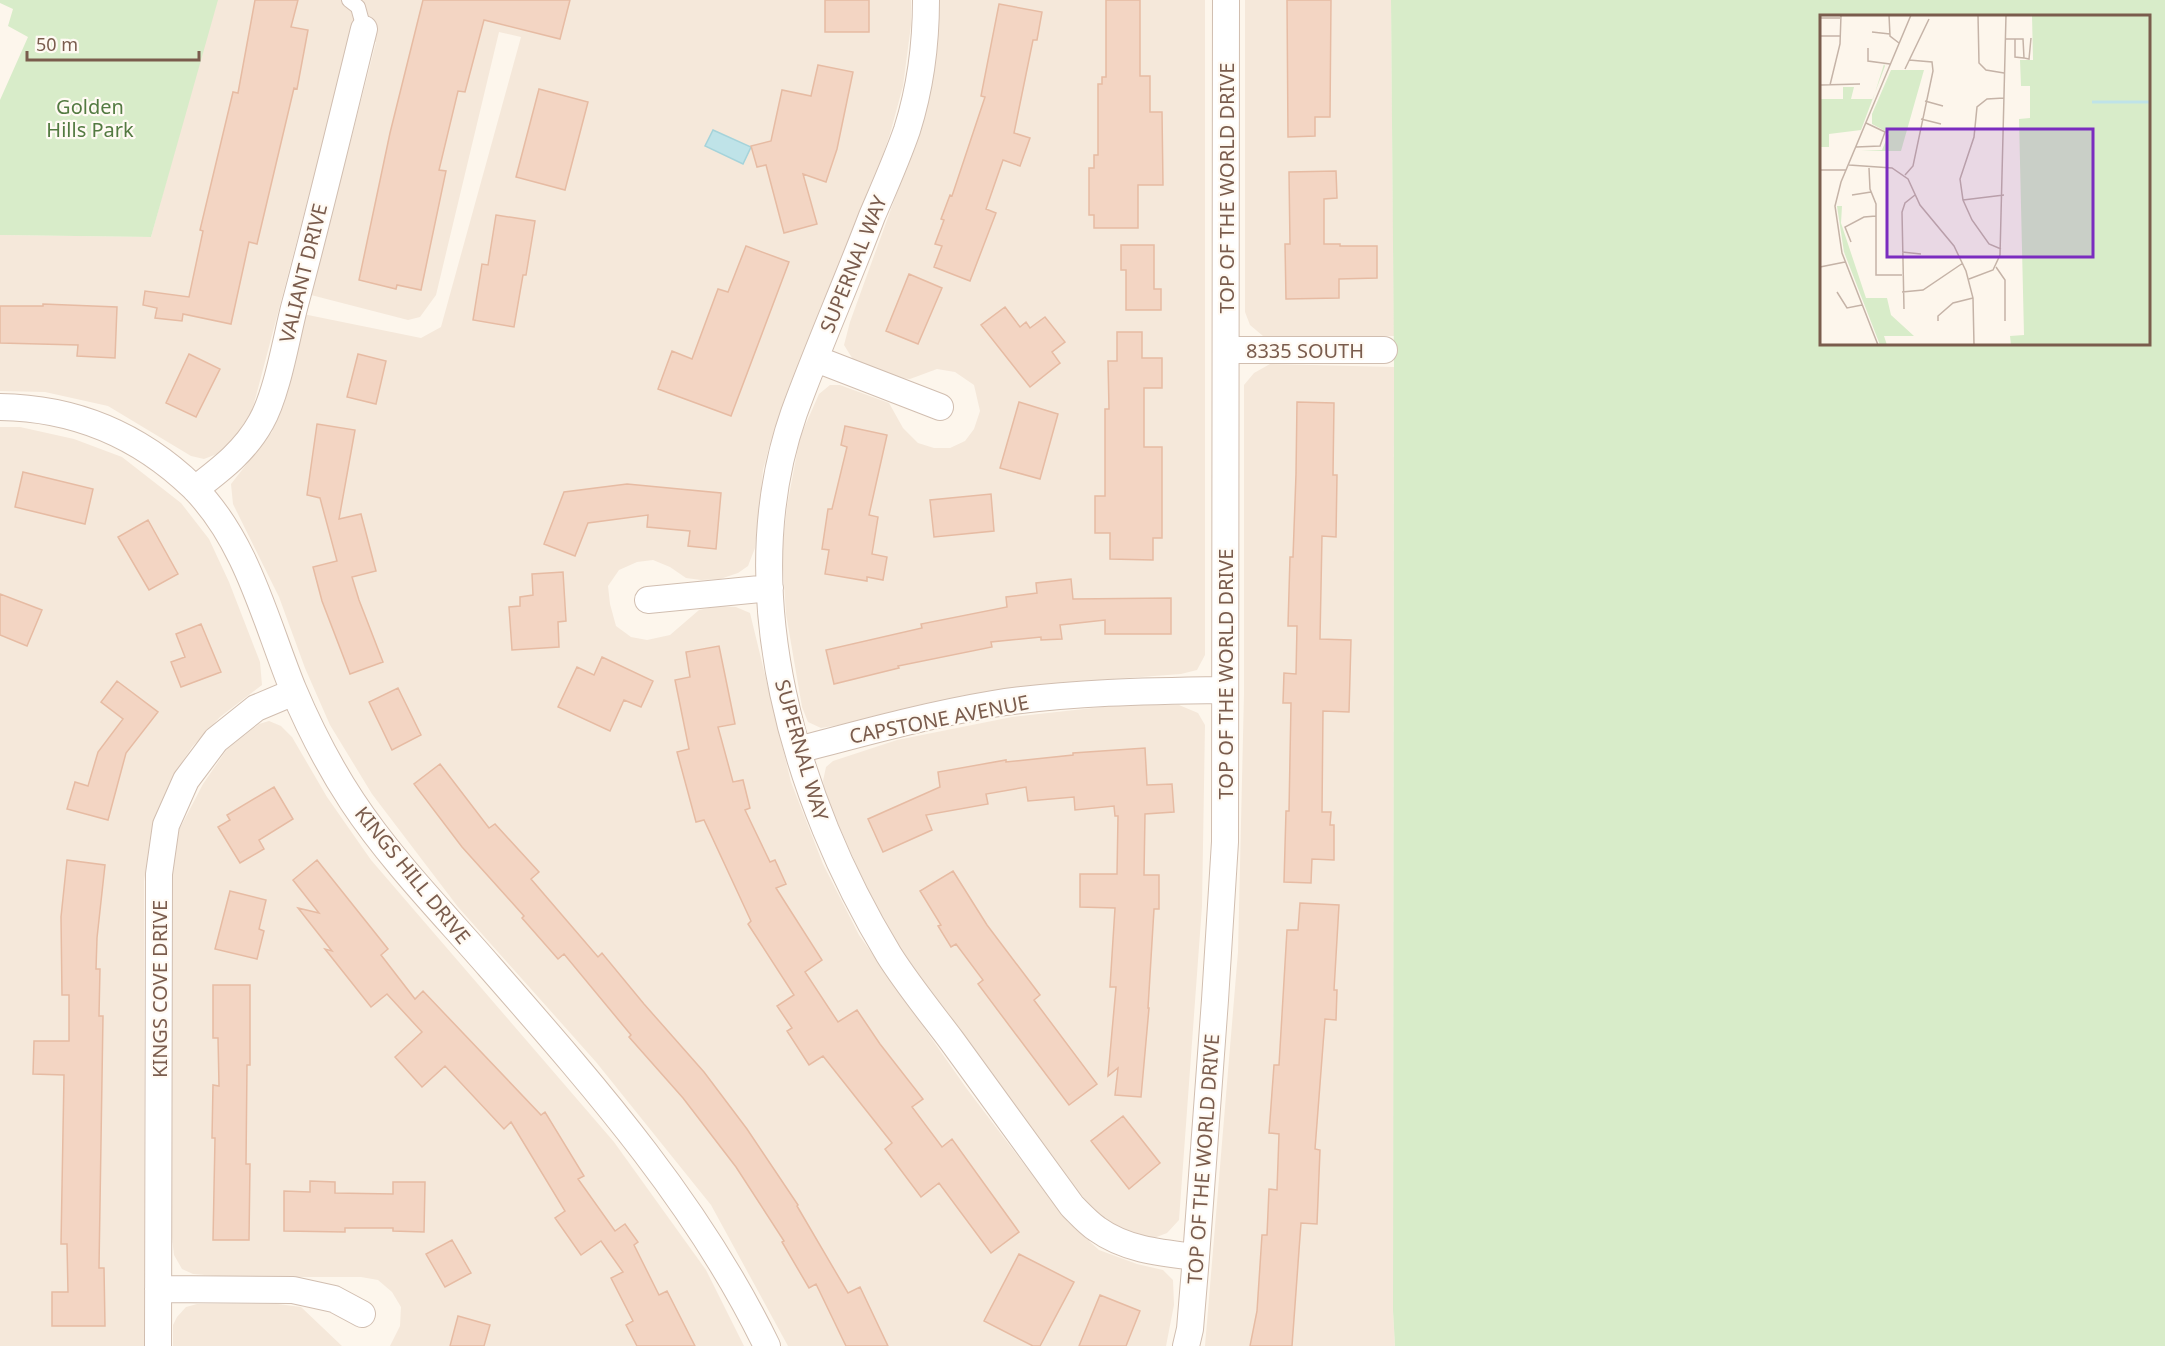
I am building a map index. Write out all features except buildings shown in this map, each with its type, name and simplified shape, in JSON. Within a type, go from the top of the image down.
[{"type":"street","name":"SUPERNAL WAY","points":[[926,0],[924,47],[907,129],[794,414],[778,472],[770,530],[770,588],[779,667],[787,710],[821,822],[854,892],[891,957],[1072,1206],[1096,1229],[1123,1244],[1154,1252],[1196,1257]]},
{"type":"street","name":"TOP OF THE WORLD DRIVE","points":[[1186,1346],[1190,1329],[1196,1257],[1225,842],[1226,0]]},
{"type":"street","name":"VALIANT DRIVE","points":[[195,489],[223,468],[247,444],[263,419],[272,394],[364,29]]},
{"type":"street","name":"8335 SOUTH","points":[[1226,350],[1384,350]]},
{"type":"street","points":[[816,358],[940,407]]},
{"type":"street","name":"KINGS HILL DRIVE","points":[[0,407],[58,413],[109,428],[155,454],[195,489],[226,529],[250,574],[294,692],[320,747],[351,799],[388,850],[590,1082],[650,1156],[704,1234],[768,1346]]},
{"type":"street","points":[[648,600],[770,588]]},
{"type":"street","name":"CAPSTONE AVENUE","points":[[798,750],[899,724],[993,704],[1088,694],[1225,690]]},
{"type":"street","name":"KINGS COVE DRIVE","points":[[158,1346],[159,874],[166,825],[186,780],[216,740],[256,708],[294,692]]},
{"type":"street","points":[[158,1289],[293,1290],[334,1299],[362,1314]]},
{"type":"lane","points":[[349,0],[358,7],[364,29]]},
{"type":"shaded area","points":[[216,0],[911,0],[911,25],[903,86],[890,134],[873,184],[771,440],[763,470],[755,548],[748,566],[738,573],[720,579],[701,580],[686,578],[670,567],[653,560],[637,562],[619,570],[608,586],[610,604],[616,626],[631,637],[647,640],[670,635],[699,610],[718,606],[736,607],[750,613],[791,782],[823,864],[859,935],[967,1089],[1068,1222],[1099,1250],[1137,1264],[1163,1270],[1173,1280],[1174,1305],[1166,1346],[788,1346],[711,1205],[596,1062],[458,907],[372,794],[330,725],[305,668],[279,597],[233,504],[231,484],[272,432],[284,396],[303,314],[421,338],[441,327],[521,37],[499,32],[436,295],[420,317],[408,320],[311,295],[376,42],[351,36],[252,411],[235,437],[217,454],[204,459],[191,456],[108,406],[45,392],[0,391],[0,235],[151,237]]},
{"type":"shaded area","points":[[938,0],[1205,0],[1205,655],[1197,670],[1181,674],[1059,683],[962,697],[874,719],[821,728],[808,722],[802,707],[786,614],[782,553],[787,506],[800,437],[819,394],[830,385],[840,385],[889,403],[903,428],[918,443],[934,448],[950,448],[965,441],[974,429],[980,411],[974,385],[955,372],[937,369],[910,379],[899,378],[854,361],[844,345],[850,322],[924,118],[934,72],[938,36]]},
{"type":"shaded area","points":[[1245,0],[1391,0],[1394,336],[1263,336],[1250,325],[1245,312]]},
{"type":"shaded area","points":[[1270,364],[1394,367],[1393,1311],[1395,1346],[1205,1346],[1238,952],[1244,694],[1244,385],[1254,373]]},
{"type":"shaded area","points":[[0,427],[20,427],[74,439],[122,457],[181,503],[209,539],[229,582],[260,662],[262,685],[220,717],[192,747],[174,775],[154,823],[144,881],[144,1346],[0,1346]]},
{"type":"shaded area","points":[[1120,705],[1179,705],[1198,713],[1205,725],[1202,906],[1179,1220],[1167,1233],[1149,1240],[1128,1233],[1101,1217],[1067,1179],[930,993],[895,943],[868,891],[826,797],[823,781],[826,767],[833,761],[897,740],[1012,717]]},
{"type":"shaded area","points":[[269,721],[281,726],[292,737],[327,797],[371,860],[614,1142],[706,1270],[744,1346],[390,1346],[400,1326],[401,1307],[392,1292],[378,1280],[361,1277],[228,1277],[193,1274],[182,1269],[174,1255],[172,1238],[172,865],[179,830],[203,784],[227,749],[259,724]]},
{"type":"shaded area","points":[[197,1304],[278,1304],[301,1307],[342,1346],[173,1346],[173,1325],[177,1317],[186,1307]]},
{"type":"green space","name":"Golden Hills Park","points":[[0,0],[218,0],[151,237],[0,235],[0,100],[28,37],[8,26],[13,9],[0,3]]},
{"type":"green space","points":[[1391,0],[2165,0],[2165,1346],[1395,1346],[1393,1311],[1394,367]]},
{"type":"water","points":[[713,130],[751,147],[743,164],[705,146]]}]
